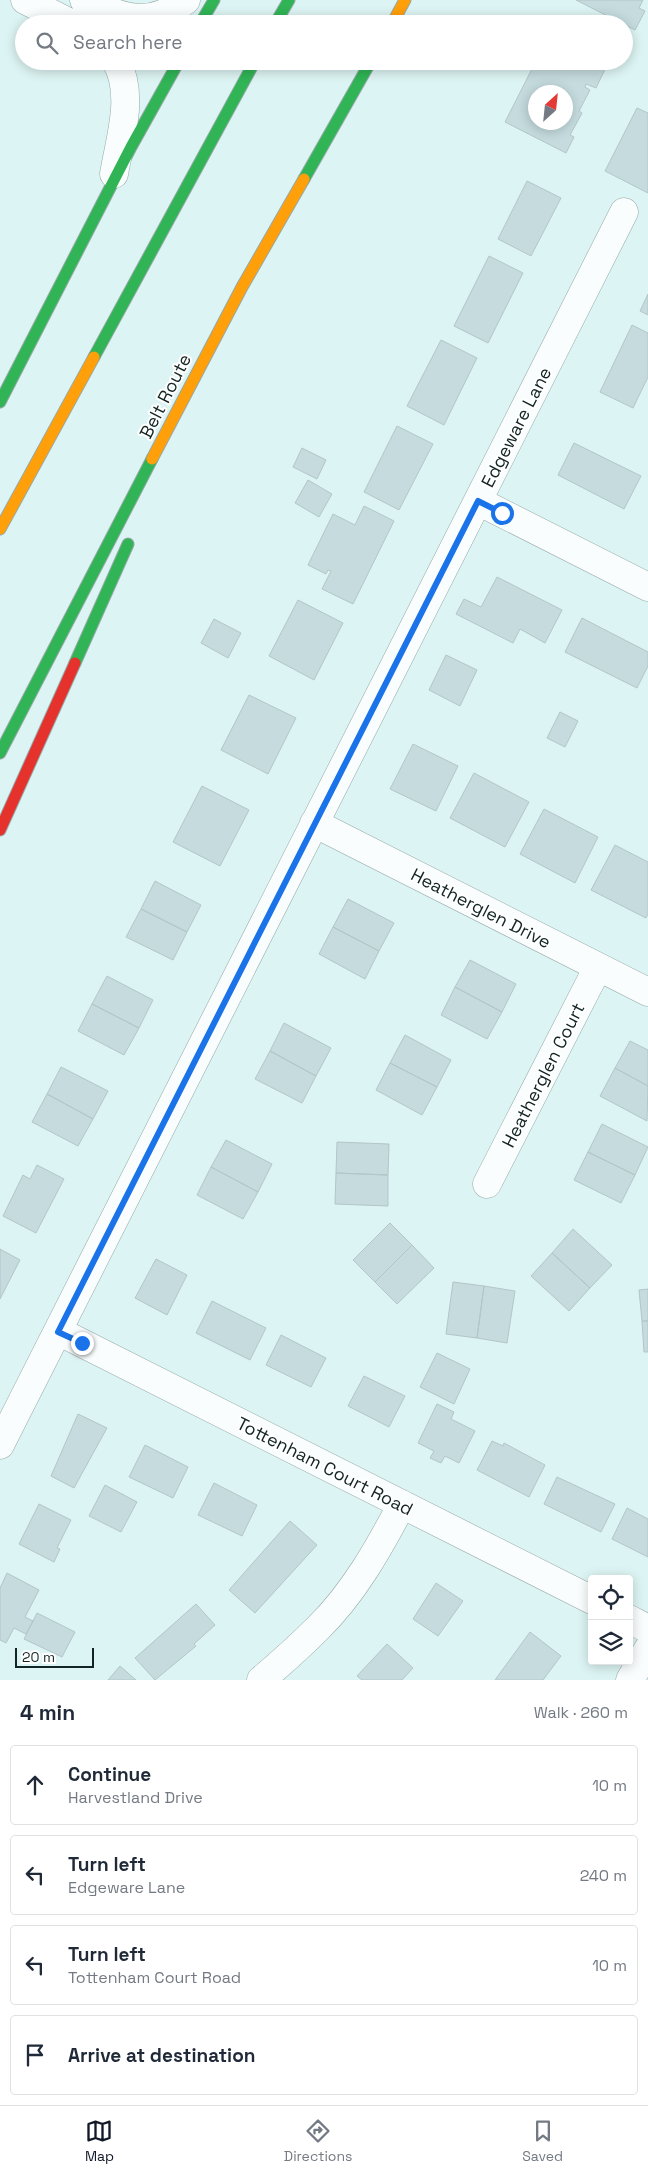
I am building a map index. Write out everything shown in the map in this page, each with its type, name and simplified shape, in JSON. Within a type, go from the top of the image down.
[{"type":"highway","points":[[205,15],[214,0]]},
{"type":"highway","points":[[280,15],[289,0]]},
{"type":"highway","points":[[397,15],[405,0]]},
{"type":"highway","points":[[0,402],[112,185],[174,70]]},
{"type":"highway","points":[[0,529],[250,70]]},
{"type":"highway","name":"Belt Route","points":[[0,753],[242,288],[365,70]]},
{"type":"highway","points":[[165,459],[242,288]]},
{"type":"highway","points":[[0,830],[133,532]]},
{"type":"street","points":[[25,0],[54,15]]},
{"type":"street","points":[[84,0],[117,15]]},
{"type":"street","points":[[156,15],[176,7],[186,0]]},
{"type":"street","points":[[112,185],[126,99],[124,82],[119,70]]},
{"type":"street","name":"Edgeware Lane","points":[[0,1445],[624,212]]},
{"type":"street","points":[[478,501],[648,587]]},
{"type":"street","name":"Heatherglen Drive","points":[[314,824],[648,992]]},
{"type":"street","name":"Heatherglen Court","points":[[488,1184],[598,966]]},
{"type":"street","name":"Tottenham Court Road","points":[[58,1332],[588,1598]]},
{"type":"street","points":[[261,1680],[318,1628],[343,1599],[370,1560],[402,1504]]},
{"type":"street","points":[[631,1620],[648,1629]]},
{"type":"street","points":[[630,1680],[648,1649]]},
{"type":"building","points":[[576,0],[643,0],[639,8],[645,11],[635,30],[633,29],[633,15],[606,15]]},
{"type":"building","points":[[531,70],[605,70],[596,88],[586,84],[585,87],[590,90],[579,111],[582,113],[573,130],[573,85],[528,85],[528,130],[573,130],[570,135],[574,137],[566,153],[505,122]]},
{"type":"building","points":[[637,108],[648,113],[648,193],[605,171]]},
{"type":"building","points":[[527,181],[561,198],[531,256],[498,239]]},
{"type":"building","points":[[489,256],[523,273],[488,343],[454,326]]},
{"type":"building","points":[[648,294],[648,315],[640,311]]},
{"type":"building","points":[[632,325],[648,333],[648,377],[633,408],[600,392]]},
{"type":"building","points":[[441,340],[477,358],[444,425],[407,406]]},
{"type":"building","points":[[397,426],[433,444],[399,510],[364,492]]},
{"type":"building","points":[[574,443],[641,476],[624,509],[558,475]]},
{"type":"building","points":[[302,448],[326,460],[317,479],[293,467]]},
{"type":"building","points":[[308,480],[332,494],[319,517],[295,503]]},
{"type":"building","points":[[364,506],[394,521],[353,604],[322,589],[331,571],[328,570],[326,574],[308,565],[333,514],[355,525]]},
{"type":"building","points":[[497,577],[562,610],[545,643],[520,629],[513,643],[456,614],[464,599],[481,607]]},
{"type":"building","points":[[298,600],[343,623],[314,680],[269,656]]},
{"type":"building","points":[[582,618],[648,652],[648,666],[637,688],[565,652]]},
{"type":"building","points":[[214,619],[241,633],[228,658],[201,643]]},
{"type":"building","points":[[446,655],[477,670],[460,706],[429,690]]},
{"type":"building","points":[[249,695],[296,718],[268,774],[221,750]]},
{"type":"building","points":[[560,712],[578,721],[565,747],[547,738]]},
{"type":"building","points":[[413,744],[458,766],[436,811],[390,789]]},
{"type":"building","points":[[474,773],[529,802],[505,847],[450,818]]},
{"type":"building","points":[[202,786],[249,810],[220,866],[173,842]]},
{"type":"building","points":[[544,809],[598,837],[575,883],[520,854]]},
{"type":"building","points":[[615,845],[648,862],[648,914],[646,918],[591,890]]},
{"type":"building","points":[[155,881],[201,905],[187,932],[141,909]]},
{"type":"building","points":[[348,899],[394,923],[379,951],[333,927]]},
{"type":"building","points":[[141,909],[187,932],[173,960],[126,937]]},
{"type":"building","points":[[333,927],[379,951],[365,979],[319,954]]},
{"type":"building","points":[[470,960],[516,984],[502,1012],[455,987]]},
{"type":"building","points":[[107,976],[153,1000],[139,1028],[92,1004]]},
{"type":"building","points":[[455,987],[502,1012],[487,1039],[441,1015]]},
{"type":"building","points":[[92,1004],[139,1028],[124,1055],[78,1031]]},
{"type":"building","points":[[284,1023],[331,1048],[316,1076],[270,1051]]},
{"type":"building","points":[[405,1035],[451,1060],[437,1087],[390,1063]]},
{"type":"building","points":[[630,1041],[648,1050],[648,1086],[615,1068]]},
{"type":"building","points":[[270,1051],[316,1076],[302,1103],[255,1079]]},
{"type":"building","points":[[390,1063],[437,1087],[422,1115],[376,1090]]},
{"type":"building","points":[[61,1067],[108,1091],[93,1119],[47,1094]]},
{"type":"building","points":[[615,1068],[648,1086],[647,1121],[600,1096]]},
{"type":"building","points":[[47,1094],[93,1119],[78,1146],[32,1122]]},
{"type":"building","points":[[602,1124],[648,1147],[635,1175],[588,1152]]},
{"type":"building","points":[[226,1140],[272,1164],[258,1192],[211,1167]]},
{"type":"building","points":[[337,1142],[389,1144],[388,1175],[336,1173]]},
{"type":"building","points":[[588,1152],[635,1175],[621,1203],[574,1180]]},
{"type":"building","points":[[37,1165],[64,1179],[36,1233],[3,1216],[23,1175],[30,1179]]},
{"type":"building","points":[[211,1167],[258,1192],[243,1219],[197,1195]]},
{"type":"building","points":[[336,1173],[388,1175],[388,1206],[335,1204]]},
{"type":"building","points":[[390,1223],[412,1245],[375,1282],[353,1260]]},
{"type":"building","points":[[573,1229],[612,1265],[590,1288],[552,1253]]},
{"type":"building","points":[[412,1245],[434,1268],[397,1304],[375,1282]]},
{"type":"building","points":[[0,1249],[20,1260],[0,1299]]},
{"type":"building","points":[[552,1253],[590,1288],[569,1311],[531,1276]]},
{"type":"building","points":[[156,1259],[187,1275],[167,1315],[135,1298]]},
{"type":"building","points":[[453,1282],[484,1286],[477,1338],[446,1334]]},
{"type":"building","points":[[484,1286],[515,1291],[507,1343],[477,1338]]},
{"type":"building","points":[[648,1289],[648,1321],[642,1321],[639,1290]]},
{"type":"building","points":[[212,1301],[266,1328],[250,1360],[196,1333]]},
{"type":"building","points":[[642,1321],[648,1321],[648,1352],[644,1352]]},
{"type":"building","points":[[281,1335],[326,1358],[311,1387],[266,1365]]},
{"type":"building","points":[[437,1353],[470,1369],[454,1404],[420,1387]]},
{"type":"building","points":[[364,1376],[405,1396],[389,1427],[348,1406]]},
{"type":"building","points":[[437,1404],[454,1412],[451,1419],[475,1431],[459,1463],[445,1456],[441,1463],[430,1458],[434,1451],[418,1443]]},
{"type":"building","points":[[78,1414],[107,1428],[74,1488],[51,1476]]},
{"type":"building","points":[[492,1441],[503,1446],[504,1443],[545,1465],[529,1497],[477,1470]]},
{"type":"building","points":[[145,1445],[188,1467],[173,1498],[129,1477]]},
{"type":"building","points":[[557,1477],[615,1504],[601,1532],[544,1504]]},
{"type":"building","points":[[214,1483],[257,1505],[242,1536],[198,1515]]},
{"type":"building","points":[[105,1485],[137,1502],[121,1532],[89,1516]]},
{"type":"building","points":[[39,1504],[71,1520],[57,1548],[60,1549],[54,1562],[19,1544]]},
{"type":"building","points":[[627,1508],[648,1519],[648,1557],[612,1539]]},
{"type":"building","points":[[290,1521],[317,1545],[255,1613],[229,1590]]},
{"type":"building","points":[[7,1573],[39,1590],[25,1617],[33,1621],[26,1634],[14,1628],[6,1643],[0,1640],[0,1588]]},
{"type":"building","points":[[436,1583],[463,1601],[438,1636],[413,1619]]},
{"type":"building","points":[[196,1604],[215,1625],[194,1644],[196,1646],[155,1680],[135,1658]]},
{"type":"building","points":[[37,1613],[75,1632],[62,1657],[24,1639]]},
{"type":"building","points":[[530,1632],[561,1656],[543,1680],[495,1680]]},
{"type":"building","points":[[387,1644],[413,1668],[402,1680],[362,1680],[357,1676]]},
{"type":"building","points":[[120,1666],[136,1680],[108,1680]]},
{"type":"traffic: fast","points":[[205,15],[214,0]]},
{"type":"traffic: fast","points":[[280,15],[289,0]]},
{"type":"traffic: fast","points":[[0,402],[131,147],[174,70]]},
{"type":"traffic: fast","points":[[94,357],[250,70]]},
{"type":"traffic: fast","points":[[304,179],[366,70]]},
{"type":"traffic: fast","points":[[0,753],[152,459]]},
{"type":"traffic: fast","points":[[75,663],[128,544]]},
{"type":"traffic: slow","points":[[397,15],[405,0]]},
{"type":"traffic: slow","points":[[152,459],[242,287],[304,179]]},
{"type":"traffic: slow","points":[[0,529],[94,357]]},
{"type":"traffic: jam","points":[[0,830],[75,663]]},
{"type":"route","points":[[82,1343],[58,1332],[314,824],[478,501],[502,513]]}]
